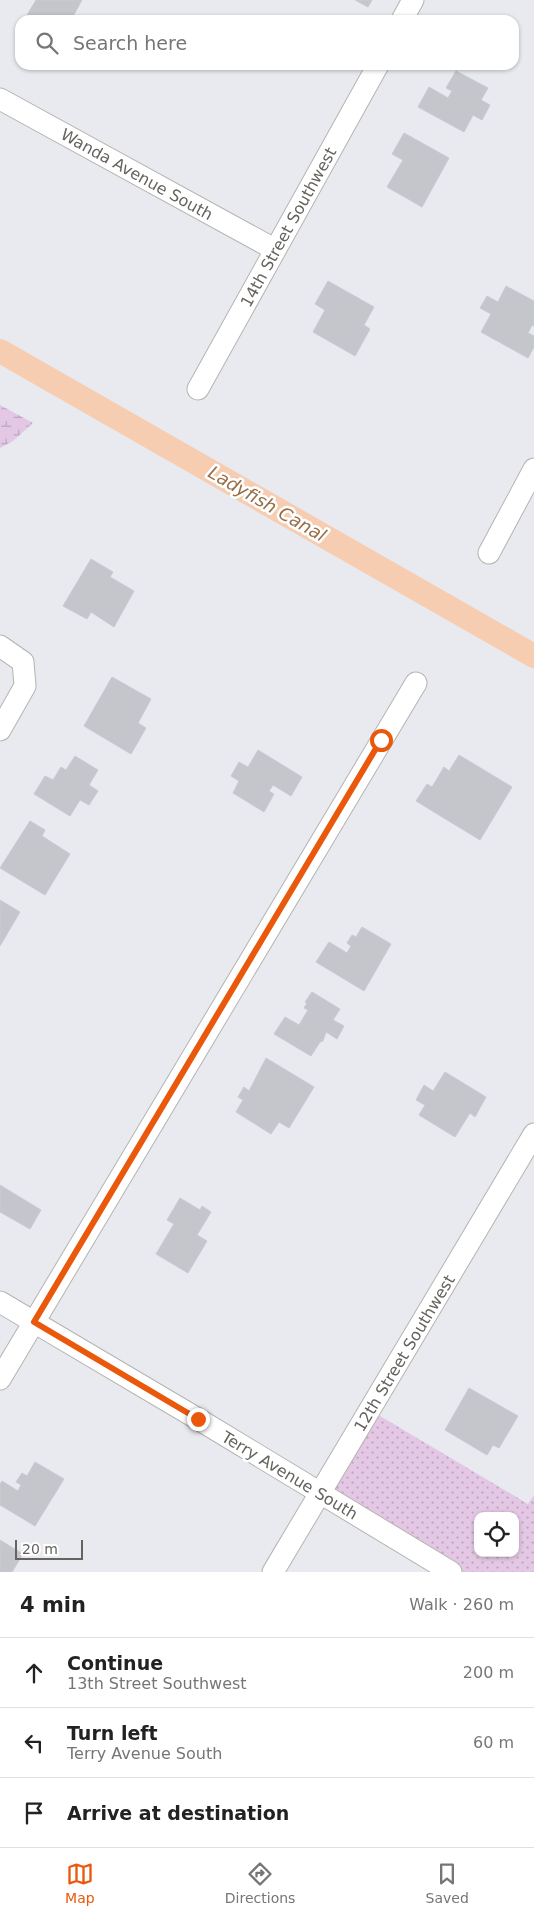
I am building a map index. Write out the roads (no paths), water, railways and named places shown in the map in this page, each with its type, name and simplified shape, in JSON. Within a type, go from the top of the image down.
[{"type":"street","points":[[405,15],[414,0]]},
{"type":"street","name":"14th Street Southwest","points":[[198,389],[375,70]]},
{"type":"street","name":"Wanda Avenue South","points":[[0,99],[274,250]]},
{"type":"street","points":[[488,553],[534,469]]},
{"type":"street","points":[[0,646],[22,662],[25,686],[0,730]]},
{"type":"street","points":[[0,1379],[416,684]]},
{"type":"street","name":"12th Street Southwest","points":[[273,1572],[534,1134]]},
{"type":"street","name":"Terry Avenue South","points":[[0,1302],[451,1572]]},
{"type":"waterway","name":"Ladyfish Canal","points":[[0,351],[534,656]]}]
